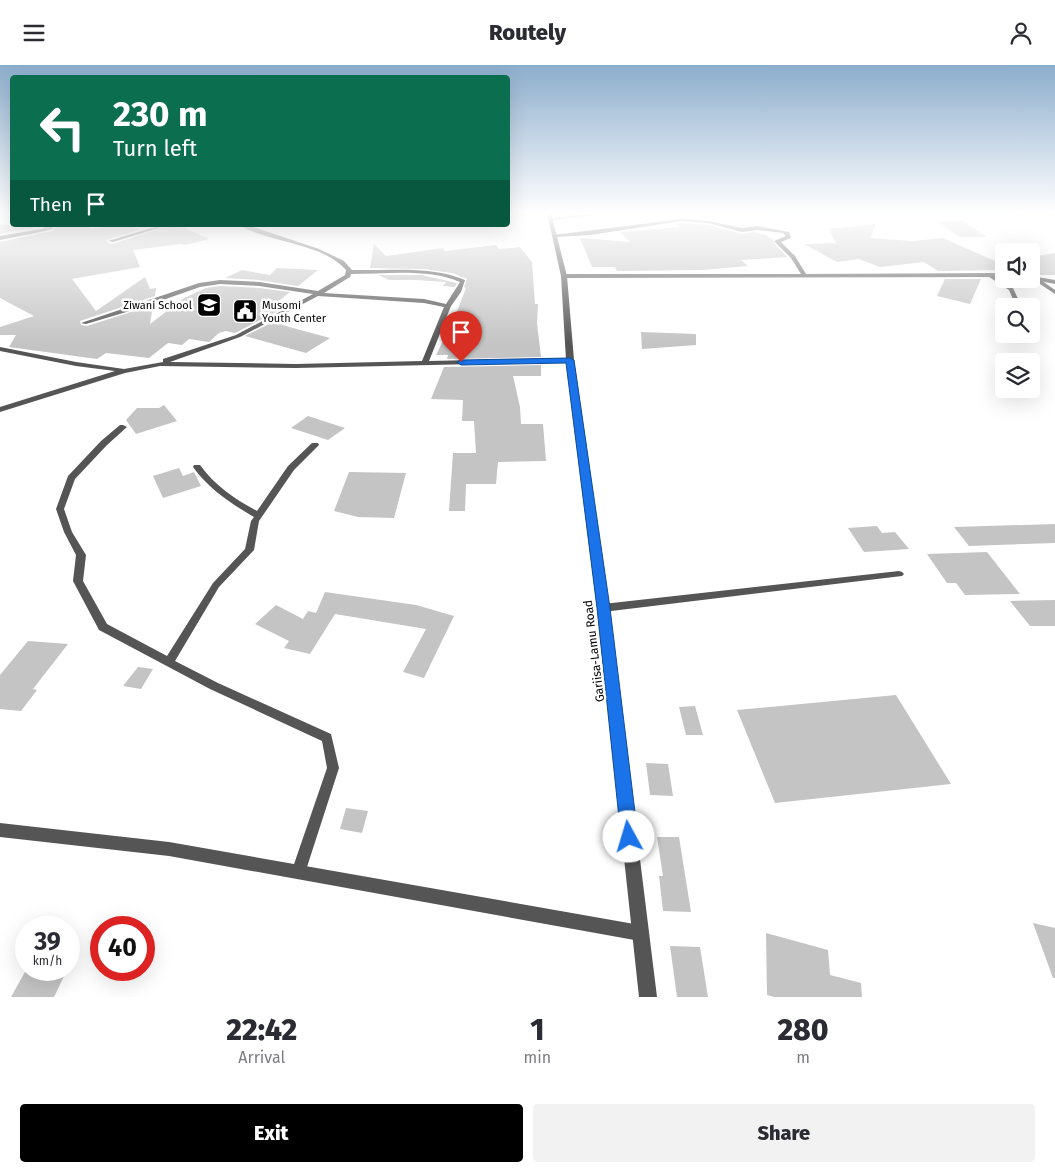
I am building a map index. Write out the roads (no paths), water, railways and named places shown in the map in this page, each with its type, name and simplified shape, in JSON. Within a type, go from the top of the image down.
[{"type":"street","points":[[331,256],[342,262],[349,272]]},
{"type":"street","name":"Gariisa-Lamu Road","points":[[560,256],[564,276],[570,360],[603,608],[648,997]]},
{"type":"street","points":[[792,256],[805,276]]},
{"type":"street","points":[[0,410],[124,371],[160,364],[238,337],[318,294],[340,281],[349,272],[440,274],[460,278],[463,281],[448,306],[425,362]]},
{"type":"street","points":[[564,276],[995,274]]},
{"type":"street","points":[[1040,280],[1055,283]]},
{"type":"street","points":[[84,323],[138,307],[199,285],[220,282],[259,284],[318,294],[424,301],[448,306]]},
{"type":"street","points":[[0,349],[124,371]]},
{"type":"street","points":[[160,364],[296,366],[570,360]]},
{"type":"street","points":[[0,830],[170,849],[640,933]]},
{"type":"lane","points":[[988,274],[1011,289],[1015,298]]},
{"type":"lane","points":[[1040,283],[1055,292]]},
{"type":"lane","points":[[123,427],[104,443],[71,478],[60,509],[68,533],[81,555],[78,581],[103,627],[214,686],[327,738],[333,768],[299,871]]},
{"type":"lane","points":[[169,662],[216,585],[249,550],[256,521],[291,468],[315,445]]},
{"type":"lane","points":[[197,467],[206,482],[234,502],[259,516]]},
{"type":"lane","points":[[603,608],[899,574]]},
{"type":"place","name":"Ziwani School","points":[[209,305]]},
{"type":"place","name":"Musomi Youth Center","points":[[245,311]]}]
